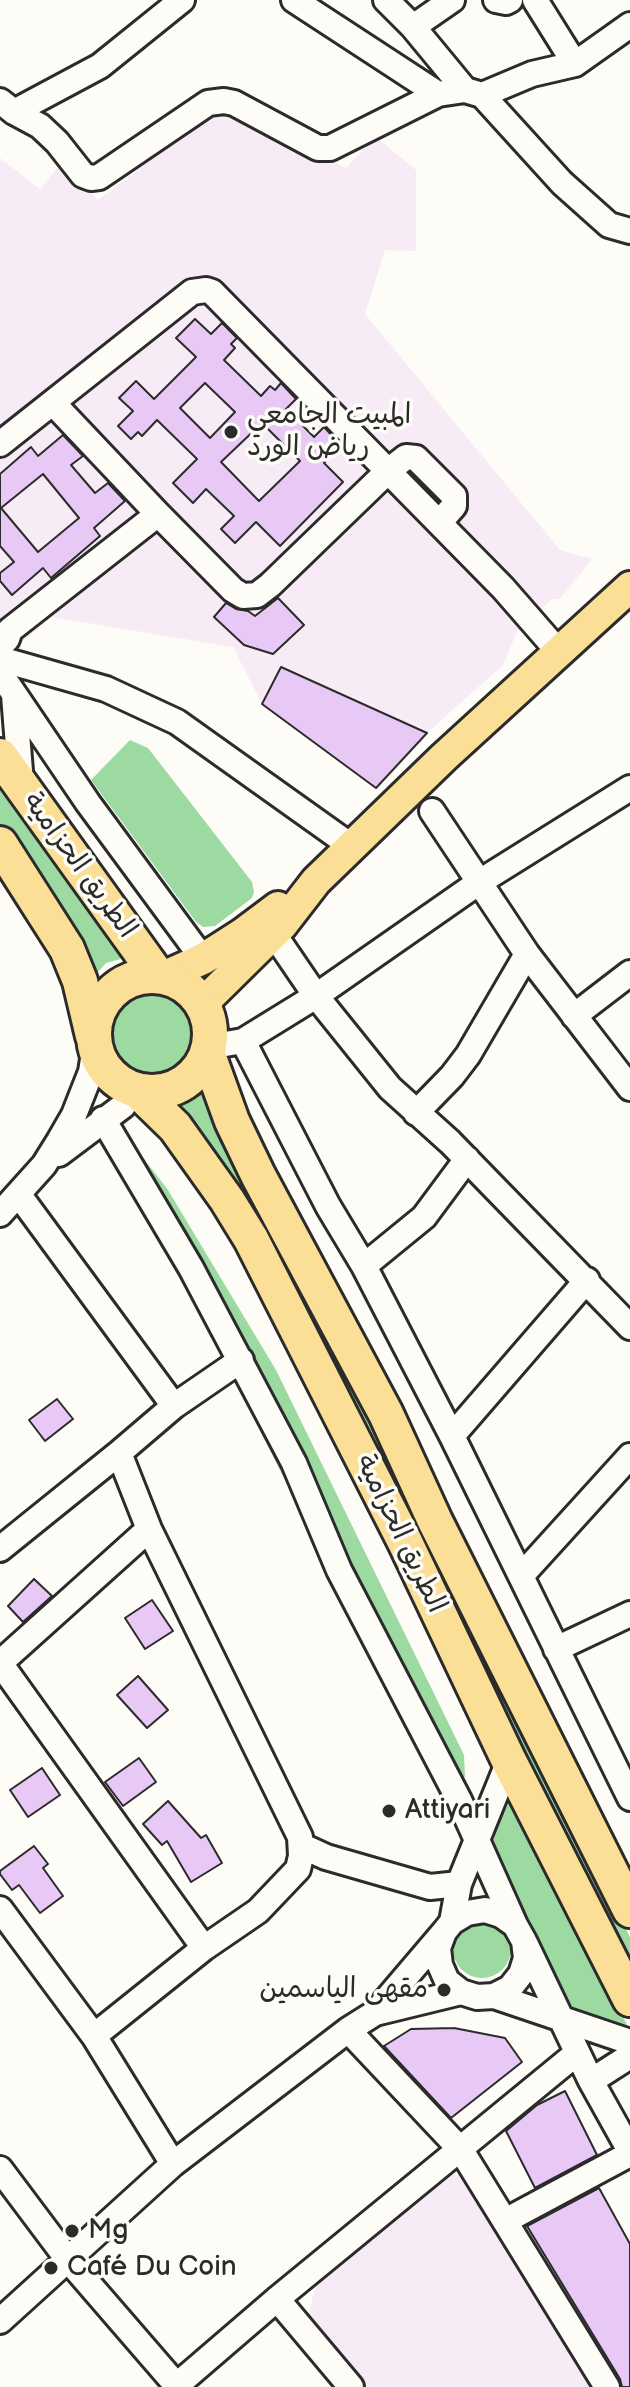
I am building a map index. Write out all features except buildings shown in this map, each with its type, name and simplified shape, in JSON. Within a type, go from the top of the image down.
[{"type":"highway","name":"الطريق الحزامية","points":[[0,756],[161,977]]},
{"type":"highway","name":"الطريق الحزامية","points":[[0,844],[67,949],[80,981],[94,1043],[105,1068],[123,1084],[136,1090],[175,1127],[251,1239],[398,1528],[506,1768],[630,1999]]},
{"type":"highway","name":"الطريق الحزامية","points":[[94,1043],[98,1014],[111,993],[141,977],[161,977],[178,983],[192,992],[202,1004],[208,1019],[208,1049],[232,1121],[386,1414],[435,1521],[630,1910]]},
{"type":"highway","points":[[136,1090],[155,1092],[188,1080],[208,1049]]},
{"type":"main road","points":[[202,1004],[273,933],[316,881],[351,846],[630,587]]},
{"type":"main road","points":[[161,977],[203,959],[316,881]]},
{"type":"street","points":[[7,107],[82,78],[182,0]]},
{"type":"street","points":[[294,0],[438,94]]},
{"type":"street","points":[[386,0],[562,183],[609,225],[630,231]]},
{"type":"street","points":[[413,27],[452,0]]},
{"type":"street","points":[[496,0],[510,0]]},
{"type":"street","points":[[535,0],[575,64]]},
{"type":"street","points":[[7,107],[40,126],[83,175],[91,178],[99,177],[208,103],[234,103],[318,148],[330,148],[438,94],[474,93],[575,64],[630,25]]},
{"type":"street","points":[[0,444],[192,292],[212,292],[503,588],[558,651]]},
{"type":"street","points":[[53,403],[158,514],[233,590],[243,596],[257,595],[388,471]]},
{"type":"street","points":[[3,634],[158,514]]},
{"type":"street","points":[[0,659],[106,689],[177,722],[351,846]]},
{"type":"street","points":[[0,673],[88,803],[203,959]]},
{"type":"street","points":[[14,695],[22,787]]},
{"type":"street","points":[[208,1049],[243,1041],[316,996],[478,883],[630,788]]},
{"type":"street","points":[[432,811],[527,954],[630,1088]]},
{"type":"street","points":[[273,933],[364,1058],[587,1280],[630,1327]]},
{"type":"street","points":[[416,1113],[468,1055],[527,954]]},
{"type":"street","points":[[574,1016],[630,973]]},
{"type":"street","points":[[243,1041],[452,1436],[630,1798]]},
{"type":"street","points":[[0,1214],[44,1165],[74,1115],[91,1072],[94,1043]]},
{"type":"street","points":[[44,1165],[123,1106],[136,1090]]},
{"type":"street","points":[[103,1119],[191,1268],[294,1463],[339,1570],[459,1800],[577,2053],[630,2152],[505,2221]]},
{"type":"street","points":[[364,1266],[424,1217],[467,1159]]},
{"type":"street","points":[[19,1195],[174,1406]]},
{"type":"street","points":[[452,1436],[587,1280]]},
{"type":"street","points":[[0,1549],[174,1406],[241,1360]]},
{"type":"street","points":[[94,2036],[204,1948],[258,1911],[298,1869],[302,1846],[277,1786],[149,1529],[119,1453]]},
{"type":"street","points":[[521,1576],[630,1456]]},
{"type":"street","points":[[149,1529],[0,1663],[204,1948]]},
{"type":"street","points":[[556,1649],[630,1614]]},
{"type":"street","points":[[459,1800],[506,1768]]},
{"type":"street","points":[[506,1768],[459,1884],[448,1927],[438,1948],[440,1965],[447,1981],[461,1992],[477,1997],[494,1996],[630,2042]]},
{"type":"street","points":[[302,1846],[326,1857],[430,1887],[459,1884]]},
{"type":"street","points":[[0,1909],[94,2036],[173,2164]]},
{"type":"street","points":[[0,2321],[173,2164],[348,2030],[375,2013],[448,1927],[467,1913],[485,1910],[501,1915],[520,1933],[526,1958],[521,1974],[510,1988],[494,1996]]},
{"type":"street","points":[[375,2013],[461,1992]]},
{"type":"street","points":[[348,2030],[461,2150],[607,2387]]},
{"type":"street","points":[[0,2169],[8,2198],[69,2261],[178,2386],[277,2299],[577,2053]]},
{"type":"street","points":[[591,2081],[630,2056]]},
{"type":"street","points":[[277,2299],[351,2387]]},
{"type":"shaded area","name":"المبيت الجامعي رياض الورد","points":[[232,112],[346,168],[376,137],[416,170],[416,251],[385,250],[365,314],[560,550],[592,559],[560,599],[552,599],[517,632],[503,665],[427,733],[282,668],[262,704],[233,647],[52,617],[18,645],[0,635],[0,158],[40,189],[62,162],[98,200],[214,113]]},
{"type":"shaded area","points":[[453,2175],[466,2175],[474,2182],[593,2387],[367,2387],[308,2317],[316,2284]]},
{"type":"green space","points":[[130,740],[148,748],[252,882],[252,898],[215,926],[203,927],[196,922],[91,780]]},
{"type":"green space","points":[[0,780],[135,955],[106,963],[90,981],[0,828]]},
{"type":"green space","points":[[153,992],[169,996],[182,1004],[190,1017],[194,1033],[190,1049],[182,1062],[169,1070],[153,1074],[137,1070],[124,1062],[116,1049],[112,1033],[116,1017],[124,1004],[137,996]]},
{"type":"green space","points":[[206,1081],[630,1937],[630,1974],[171,1107]]},
{"type":"green space","points":[[106,1142],[138,1151],[168,1190],[276,1370],[464,1755],[465,1777],[438,1787],[204,1318]]},
{"type":"green space","points":[[513,1795],[629,2029],[578,2017],[531,1935],[490,1839]]},
{"type":"green space","points":[[482,1920],[503,1928],[511,1949],[503,1970],[482,1978],[461,1970],[453,1949],[461,1928]]},
{"type":"place","name":"المبيت الجامعي رياض الورد","points":[[231,432]]},
{"type":"place","name":"Attiyari","points":[[389,1811]]},
{"type":"place","name":"مقهى الياسمين","points":[[444,1990]]},
{"type":"place","name":"Mg","points":[[72,2231]]},
{"type":"place","name":"Café Du Coin","points":[[51,2268]]}]
